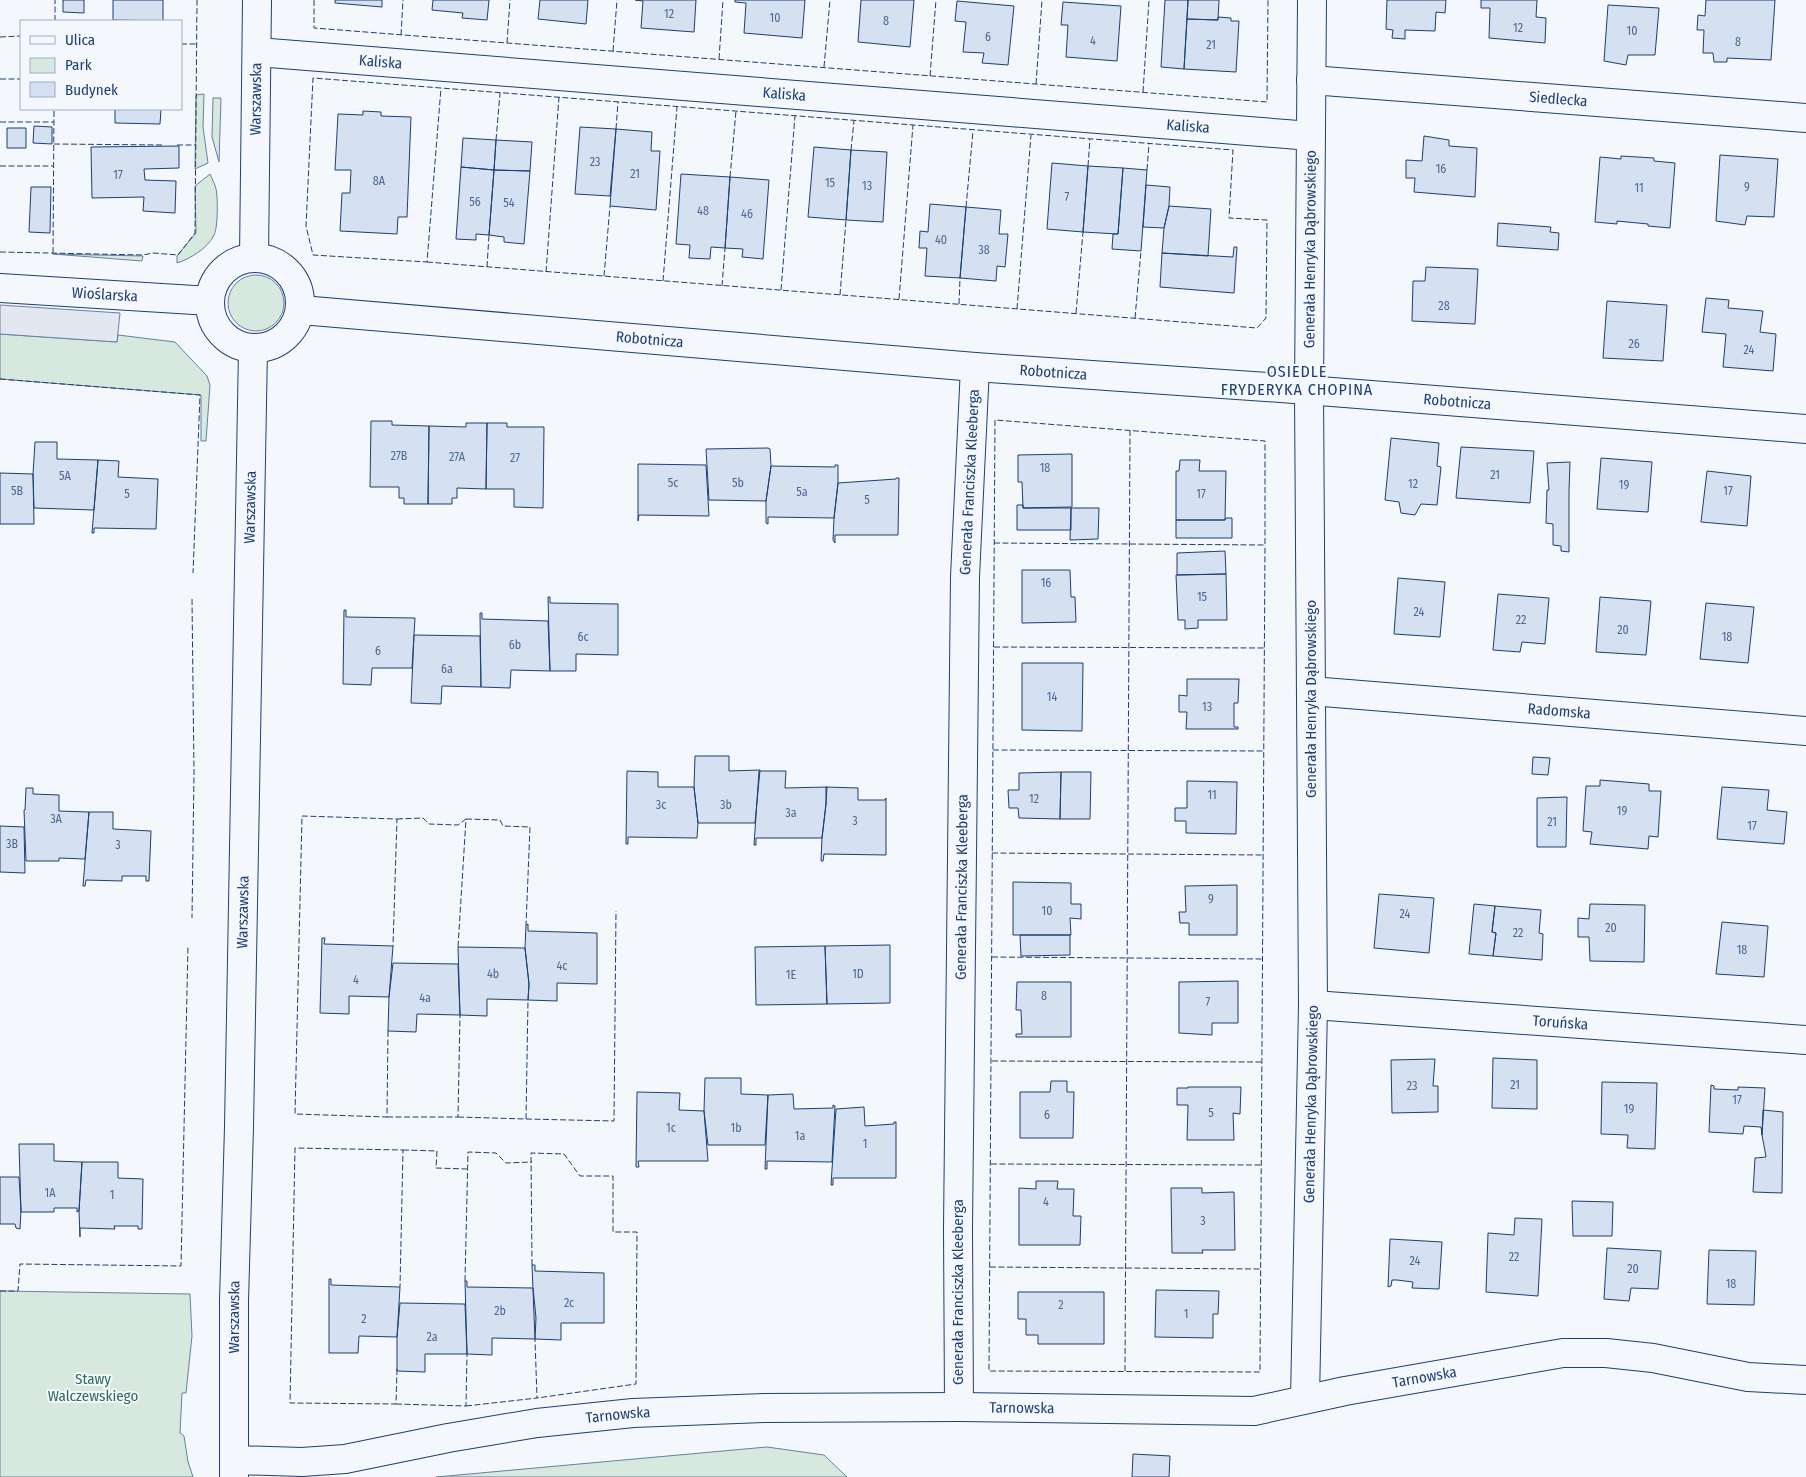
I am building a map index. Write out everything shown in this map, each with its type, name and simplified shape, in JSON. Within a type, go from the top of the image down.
[{"type":"street","name":"Warszawska","points":[[254,258],[258,0]]},
{"type":"street","name":"Generała Henryka Dąbrowskiego","points":[[1305,1399],[1313,1005],[1310,390],[1312,0]]},
{"type":"street","name":"Kaliska","points":[[257,52],[1310,136]]},
{"type":"street","name":"Siedlecka","points":[[1311,80],[1806,118]]},
{"type":"street","points":[[254,258],[267,259],[288,271],[295,281],[300,294],[301,310],[290,332],[280,341],[267,347],[253,348],[239,346],[227,338],[218,328],[212,315],[210,301],[213,288],[219,276],[229,266],[241,260],[254,258]]},
{"type":"street","name":"Wioślarska","points":[[0,288],[210,301]]},
{"type":"street","name":"Robotnicza","points":[[301,310],[974,367],[1310,390],[1806,429]]},
{"type":"street","name":"Warszawska","points":[[234,1468],[234,1301],[239,1156],[253,348]]},
{"type":"street","name":"Generała Franciszka Kleeberga","points":[[959,1407],[958,1208],[965,577],[974,367]]},
{"type":"street","name":"Radomska","points":[[1311,691],[1806,730]]},
{"type":"street","name":"Toruńska","points":[[1313,1005],[1806,1040]]},
{"type":"street","name":"Tarnowska","points":[[234,1468],[345,1459],[448,1438],[537,1423],[633,1414],[765,1408],[959,1407],[1254,1411],[1305,1399],[1563,1353],[1606,1353],[1653,1358],[1748,1377],[1806,1380]]},
{"type":"green space","points":[[204,94],[203,127],[208,163],[195,169],[196,95]]},
{"type":"green space","points":[[213,98],[221,98],[219,162],[212,137]]},
{"type":"green space","points":[[210,174],[216,187],[217,199],[217,219],[214,235],[208,244],[198,252],[177,263],[177,256],[196,233],[195,186]]},
{"type":"green space","points":[[53,254],[143,256],[142,261]]},
{"type":"green space","points":[[251,275],[261,275],[276,283],[282,292],[284,303],[282,314],[276,323],[261,331],[251,331],[240,326],[233,319],[228,308],[228,298],[233,287],[240,280]]},
{"type":"green space","points":[[0,334],[117,342],[118,335],[175,342],[207,376],[210,385],[206,441],[201,441],[201,395],[0,379]]},
{"type":"green space","name":"Stawy Walczewskiego","points":[[0,1291],[190,1294],[192,1336],[186,1393],[182,1393],[180,1433],[184,1436],[188,1462],[193,1477],[0,1477]]},
{"type":"green space","points":[[767,1447],[824,1455],[847,1477],[436,1477]]},
{"type":"shaded area","points":[[0,305],[120,313],[117,342],[0,334]]},
{"type":"building","points":[[63,0],[84,0],[84,13],[63,12]]},
{"type":"building","points":[[113,0],[163,0],[163,20],[113,20]]},
{"type":"building","points":[[335,0],[382,0],[382,7],[335,3]]},
{"type":"building","points":[[433,0],[489,0],[487,20],[462,18],[463,13],[432,10]]},
{"type":"building","points":[[540,0],[588,0],[586,24],[538,19]]},
{"type":"building","points":[[635,0],[696,0],[694,32],[641,28],[643,1]]},
{"type":"building","points":[[735,0],[805,0],[802,38],[744,33],[746,3],[735,2]]},
{"type":"building","points":[[861,0],[914,0],[910,47],[858,42]]},
{"type":"building","points":[[1165,0],[1188,0],[1184,69],[1161,67]]},
{"type":"building","points":[[1188,0],[1219,0],[1218,20],[1187,19]]},
{"type":"building","points":[[1387,0],[1446,0],[1445,13],[1436,12],[1435,31],[1405,30],[1405,39],[1392,38],[1393,30],[1386,29]]},
{"type":"building","points":[[1481,0],[1537,0],[1536,17],[1546,18],[1545,43],[1489,38],[1490,8],[1481,8]]},
{"type":"building","points":[[1706,0],[1775,0],[1771,60],[1727,58],[1727,62],[1714,62],[1713,53],[1703,53],[1704,30],[1697,30],[1698,15],[1705,16]]},
{"type":"building","points":[[957,1],[1014,6],[1008,65],[982,63],[984,53],[963,52],[966,22],[955,21]]},
{"type":"building","points":[[1063,2],[1121,6],[1117,61],[1066,57],[1068,25],[1061,25]]},
{"type":"building","points":[[1608,5],[1659,8],[1655,55],[1628,55],[1626,65],[1604,61]]},
{"type":"building","points":[[1218,17],[1239,21],[1236,72],[1184,69],[1187,19],[1218,20]]},
{"type":"building","points":[[115,110],[161,110],[160,124],[115,123]]},
{"type":"building","points":[[363,111],[381,112],[381,116],[411,117],[407,217],[398,217],[397,234],[340,231],[342,193],[350,193],[351,170],[335,170],[338,114],[363,115]]},
{"type":"building","points":[[34,126],[52,127],[52,144],[33,143]]},
{"type":"building","points":[[580,127],[616,129],[610,196],[575,194]]},
{"type":"building","points":[[7,128],[26,128],[26,148],[7,148]]},
{"type":"building","points":[[616,129],[652,132],[651,151],[660,151],[656,210],[610,206]]},
{"type":"building","points":[[1424,136],[1449,140],[1449,146],[1477,148],[1475,197],[1414,192],[1415,178],[1406,178],[1406,160],[1422,161]]},
{"type":"building","points":[[463,138],[496,140],[494,170],[461,167]]},
{"type":"building","points":[[496,140],[532,142],[530,171],[494,170]]},
{"type":"building","points":[[179,146],[179,168],[144,169],[145,180],[176,181],[175,213],[143,211],[144,197],[92,198],[91,147]]},
{"type":"building","points":[[814,147],[851,150],[846,220],[808,217]]},
{"type":"building","points":[[851,150],[887,152],[883,222],[846,220]]},
{"type":"building","points":[[1720,155],[1778,159],[1774,217],[1747,216],[1745,225],[1716,221]]},
{"type":"building","points":[[1621,156],[1654,158],[1654,161],[1675,163],[1670,228],[1617,221],[1617,224],[1595,222],[1600,157],[1621,159]]},
{"type":"building","points":[[1052,163],[1088,166],[1083,232],[1047,229]]},
{"type":"building","points":[[1088,166],[1123,168],[1118,234],[1083,232]]},
{"type":"building","points":[[461,167],[494,170],[489,235],[476,234],[476,240],[456,239]]},
{"type":"building","points":[[1123,168],[1147,170],[1141,251],[1112,249],[1113,234],[1118,234]]},
{"type":"building","points":[[494,170],[530,171],[524,244],[504,242],[504,237],[489,235]]},
{"type":"building","points":[[681,174],[730,177],[725,248],[711,247],[710,259],[689,258],[690,245],[676,244]]},
{"type":"building","points":[[730,177],[769,180],[763,259],[742,257],[743,249],[725,248]]},
{"type":"building","points":[[1146,185],[1170,187],[1169,206],[1164,228],[1143,227]]},
{"type":"building","points":[[31,187],[51,187],[50,233],[29,232]]},
{"type":"building","points":[[930,204],[966,207],[960,278],[925,276],[927,248],[919,248],[920,231],[928,232]]},
{"type":"building","points":[[1169,206],[1211,209],[1208,256],[1162,253],[1164,228]]},
{"type":"building","points":[[966,207],[1001,210],[999,234],[1008,234],[1005,267],[997,266],[996,281],[960,278]]},
{"type":"building","points":[[1498,223],[1551,227],[1550,232],[1559,233],[1558,250],[1497,246]]},
{"type":"building","points":[[1234,247],[1237,247],[1234,293],[1160,287],[1162,253],[1233,257]]},
{"type":"building","points":[[1426,267],[1478,269],[1475,324],[1412,321],[1413,281],[1425,281]]},
{"type":"building","points":[[1706,298],[1729,300],[1728,308],[1763,311],[1760,332],[1776,334],[1773,371],[1723,367],[1726,334],[1702,332]]},
{"type":"building","points":[[1607,301],[1667,305],[1663,361],[1603,358]]},
{"type":"building","points":[[371,421],[392,421],[392,425],[429,426],[428,504],[404,504],[404,498],[399,498],[399,487],[370,487]]},
{"type":"building","points":[[466,423],[487,423],[486,489],[457,488],[457,498],[452,498],[452,504],[428,504],[429,426],[466,427]]},
{"type":"building","points":[[487,423],[507,423],[507,427],[544,427],[543,508],[514,507],[514,489],[486,489]]},
{"type":"building","points":[[1391,438],[1439,443],[1437,466],[1441,467],[1437,505],[1421,504],[1415,515],[1401,513],[1399,502],[1385,500]]},
{"type":"building","points":[[35,442],[57,442],[57,459],[98,460],[94,510],[34,508],[33,474]]},
{"type":"building","points":[[1461,447],[1534,451],[1530,503],[1456,498]]},
{"type":"building","points":[[706,449],[770,449],[771,466],[766,501],[709,500]]},
{"type":"building","points":[[1072,454],[1072,507],[1023,508],[1022,482],[1018,482],[1018,455]]},
{"type":"building","points":[[1601,458],[1652,462],[1648,512],[1597,509]]},
{"type":"building","points":[[98,460],[119,461],[118,477],[158,479],[156,529],[94,528],[94,533],[92,533]]},
{"type":"building","points":[[1180,460],[1200,460],[1199,471],[1226,471],[1225,520],[1176,520],[1176,471],[1179,471]]},
{"type":"building","points":[[1570,462],[1569,552],[1561,551],[1561,546],[1553,545],[1553,524],[1546,523],[1547,490],[1549,490],[1547,463]]},
{"type":"building","points":[[638,464],[706,465],[709,516],[639,515],[638,521]]},
{"type":"building","points":[[835,465],[838,465],[838,483],[834,518],[768,517],[768,524],[766,523],[766,501],[771,466],[835,467]]},
{"type":"building","points":[[1707,471],[1751,476],[1747,526],[1701,522]]},
{"type":"building","points":[[0,473],[33,474],[34,524],[0,524]]},
{"type":"building","points":[[899,478],[898,535],[835,535],[835,543],[833,540],[834,518],[838,483]]},
{"type":"building","points":[[1017,505],[1023,505],[1023,508],[1071,508],[1071,530],[1017,530]]},
{"type":"building","points":[[1071,508],[1099,508],[1098,539],[1070,540]]},
{"type":"building","points":[[1226,518],[1232,518],[1232,538],[1176,538],[1176,520],[1225,520]]},
{"type":"building","points":[[1225,551],[1226,574],[1177,575],[1177,553]]},
{"type":"building","points":[[1022,570],[1070,570],[1071,597],[1075,597],[1076,622],[1022,623]]},
{"type":"building","points":[[1226,574],[1227,620],[1198,620],[1198,628],[1185,629],[1185,620],[1178,620],[1176,575]]},
{"type":"building","points":[[1398,578],[1445,582],[1440,637],[1394,634]]},
{"type":"building","points":[[1498,594],[1549,598],[1545,644],[1522,642],[1520,652],[1493,650]]},
{"type":"building","points":[[548,597],[550,597],[550,603],[618,604],[618,655],[576,654],[576,671],[550,671]]},
{"type":"building","points":[[1600,597],[1651,601],[1646,655],[1596,652]]},
{"type":"building","points":[[1706,603],[1754,607],[1748,663],[1700,659]]},
{"type":"building","points":[[344,610],[346,610],[346,617],[415,618],[412,668],[372,668],[371,685],[343,684]]},
{"type":"building","points":[[480,613],[482,613],[482,619],[548,621],[550,671],[511,670],[510,688],[481,687]]},
{"type":"building","points":[[414,635],[480,636],[481,687],[442,686],[441,704],[411,703]]},
{"type":"building","points":[[1022,663],[1083,663],[1082,731],[1022,730]]},
{"type":"building","points":[[1187,679],[1239,679],[1238,703],[1234,703],[1234,727],[1238,727],[1238,729],[1186,729],[1187,712],[1179,712],[1179,695],[1187,696]]},
{"type":"building","points":[[695,756],[729,756],[729,771],[760,770],[755,823],[698,823],[694,787]]},
{"type":"building","points":[[1533,757],[1550,758],[1548,775],[1532,774]]},
{"type":"building","points":[[627,771],[658,772],[658,787],[694,787],[698,823],[697,838],[628,837],[628,844],[626,844]]},
{"type":"building","points":[[759,771],[786,771],[785,788],[827,787],[822,838],[756,838],[756,845],[754,845]]},
{"type":"building","points":[[1061,772],[1060,819],[1019,818],[1018,808],[1009,808],[1008,790],[1019,790],[1019,773]]},
{"type":"building","points":[[1061,772],[1091,772],[1090,819],[1060,819]]},
{"type":"building","points":[[1600,780],[1649,784],[1649,791],[1661,791],[1658,837],[1649,836],[1648,849],[1590,844],[1592,832],[1583,831],[1586,786],[1600,786]]},
{"type":"building","points":[[1187,781],[1237,782],[1236,834],[1186,833],[1186,821],[1175,821],[1175,808],[1187,808]]},
{"type":"building","points":[[826,787],[858,788],[858,800],[885,800],[886,798],[886,855],[824,854],[823,861],[821,861]]},
{"type":"building","points":[[1722,787],[1769,790],[1767,810],[1787,812],[1784,844],[1717,839]]},
{"type":"building","points":[[26,788],[33,788],[33,794],[59,795],[59,811],[89,812],[85,859],[59,858],[59,861],[26,861],[24,810]]},
{"type":"building","points":[[1567,797],[1566,847],[1537,847],[1537,798]]},
{"type":"building","points":[[89,812],[113,812],[113,829],[151,831],[149,881],[146,881],[146,876],[122,876],[122,881],[86,880],[85,886],[83,886]]},
{"type":"building","points":[[0,826],[24,827],[25,873],[0,872]]},
{"type":"building","points":[[1013,882],[1071,883],[1071,904],[1081,904],[1081,919],[1070,918],[1071,935],[1013,935]]},
{"type":"building","points":[[1237,885],[1237,935],[1189,935],[1189,923],[1180,923],[1179,912],[1186,912],[1185,886]]},
{"type":"building","points":[[1379,894],[1434,898],[1429,953],[1374,948]]},
{"type":"building","points":[[1474,904],[1495,906],[1492,932],[1496,933],[1493,956],[1469,954]]},
{"type":"building","points":[[1590,904],[1645,905],[1644,962],[1590,961],[1589,937],[1578,937],[1578,918],[1589,919]]},
{"type":"building","points":[[1495,906],[1541,910],[1539,933],[1543,934],[1542,960],[1493,956],[1496,933],[1492,932]]},
{"type":"building","points":[[1722,922],[1768,926],[1764,977],[1716,974]]},
{"type":"building","points":[[528,924],[528,931],[597,933],[597,984],[557,983],[557,1001],[528,1000],[529,984],[525,948],[526,925]]},
{"type":"building","points":[[1020,935],[1070,935],[1070,955],[1021,956]]},
{"type":"building","points":[[322,938],[325,938],[324,944],[393,946],[389,997],[349,996],[349,1014],[320,1013]]},
{"type":"building","points":[[890,945],[890,1003],[827,1004],[825,946]]},
{"type":"building","points":[[825,946],[827,1004],[756,1005],[755,947]]},
{"type":"building","points":[[458,947],[525,948],[529,984],[528,1000],[487,999],[487,1016],[460,1015]]},
{"type":"building","points":[[393,963],[458,964],[460,1015],[417,1014],[416,1032],[388,1031]]},
{"type":"building","points":[[1238,981],[1238,1023],[1212,1023],[1212,1035],[1179,1033],[1179,982]]},
{"type":"building","points":[[1017,982],[1071,982],[1071,1037],[1016,1037],[1016,1034],[1022,1034],[1021,1010],[1016,1010]]},
{"type":"building","points":[[1493,1058],[1537,1060],[1537,1109],[1492,1108]]},
{"type":"building","points":[[1435,1059],[1433,1086],[1438,1086],[1438,1112],[1392,1113],[1391,1060]]},
{"type":"building","points":[[705,1078],[741,1078],[741,1094],[768,1095],[765,1145],[708,1145],[704,1111]]},
{"type":"building","points":[[1051,1081],[1067,1081],[1067,1092],[1074,1092],[1073,1138],[1020,1138],[1020,1092],[1050,1092]]},
{"type":"building","points":[[1602,1082],[1657,1083],[1655,1149],[1627,1148],[1628,1135],[1601,1134]]},
{"type":"building","points":[[1711,1085],[1714,1086],[1714,1089],[1738,1090],[1738,1087],[1765,1088],[1762,1135],[1761,1127],[1744,1126],[1743,1134],[1709,1132]]},
{"type":"building","points":[[1241,1087],[1240,1114],[1233,1113],[1234,1140],[1187,1140],[1188,1105],[1177,1105],[1177,1088]]},
{"type":"building","points":[[637,1092],[680,1093],[679,1110],[704,1111],[708,1161],[638,1161],[639,1167],[636,1167]]},
{"type":"building","points":[[793,1094],[794,1109],[833,1108],[833,1105],[835,1106],[832,1162],[767,1161],[767,1169],[765,1169],[768,1095]]},
{"type":"building","points":[[864,1107],[865,1126],[894,1124],[896,1122],[896,1178],[833,1178],[833,1185],[831,1185],[836,1109]]},
{"type":"building","points":[[1763,1110],[1783,1112],[1782,1193],[1753,1192],[1755,1158],[1766,1157],[1762,1135]]},
{"type":"building","points":[[19,1144],[54,1144],[54,1161],[82,1162],[79,1211],[77,1212],[77,1208],[54,1208],[54,1212],[21,1212]]},
{"type":"building","points":[[82,1162],[118,1162],[118,1178],[143,1179],[142,1229],[138,1229],[138,1226],[114,1226],[115,1229],[80,1228],[80,1237],[79,1211]]},
{"type":"building","points":[[0,1177],[19,1177],[20,1229],[16,1228],[15,1224],[0,1224]]},
{"type":"building","points":[[1036,1181],[1058,1181],[1057,1189],[1074,1189],[1073,1216],[1081,1216],[1080,1245],[1019,1245],[1019,1188],[1036,1189]]},
{"type":"building","points":[[1171,1188],[1202,1188],[1202,1193],[1234,1192],[1235,1250],[1202,1250],[1203,1253],[1172,1253]]},
{"type":"building","points":[[1572,1201],[1613,1202],[1612,1236],[1573,1236]]},
{"type":"building","points":[[1515,1218],[1542,1219],[1538,1296],[1486,1292],[1488,1233],[1514,1235]]},
{"type":"building","points":[[1390,1239],[1442,1242],[1439,1289],[1412,1288],[1413,1282],[1397,1280],[1392,1280],[1391,1286],[1388,1287]]},
{"type":"building","points":[[1607,1248],[1661,1251],[1658,1289],[1631,1288],[1629,1301],[1604,1299]]},
{"type":"building","points":[[1709,1250],[1756,1251],[1754,1305],[1707,1304]]},
{"type":"building","points":[[532,1265],[535,1265],[535,1271],[604,1273],[604,1323],[561,1323],[561,1340],[535,1339]]},
{"type":"building","points":[[329,1279],[331,1279],[331,1285],[400,1287],[397,1337],[359,1336],[358,1353],[329,1353]]},
{"type":"building","points":[[465,1281],[467,1281],[467,1287],[533,1288],[536,1318],[535,1339],[492,1338],[492,1355],[467,1354]]},
{"type":"building","points":[[1156,1290],[1219,1291],[1218,1314],[1213,1314],[1213,1338],[1155,1337]]},
{"type":"building","points":[[1018,1292],[1104,1292],[1104,1344],[1038,1344],[1038,1335],[1026,1335],[1026,1319],[1018,1319]]},
{"type":"building","points":[[400,1303],[465,1304],[467,1354],[425,1354],[425,1372],[397,1371]]},
{"type":"building","points":[[1133,1454],[1170,1456],[1169,1477],[1132,1477]]},
{"type":"fence","points":[[55,0],[55,20]]},
{"type":"fence","points":[[0,252],[143,255],[153,253],[178,255],[195,233],[197,0]]},
{"type":"fence","points":[[314,0],[314,28],[1267,102],[1268,0]]},
{"type":"fence","points":[[401,35],[403,0]]},
{"type":"fence","points":[[507,43],[510,0]]},
{"type":"fence","points":[[613,51],[617,0]]},
{"type":"fence","points":[[719,59],[723,0]]},
{"type":"fence","points":[[824,67],[830,0]]},
{"type":"fence","points":[[930,76],[936,0]]},
{"type":"fence","points":[[1036,84],[1042,0]]},
{"type":"fence","points":[[1143,92],[1149,0]]},
{"type":"fence","points":[[0,37],[20,36]]},
{"type":"fence","points":[[182,44],[196,44]]},
{"type":"fence","points":[[427,262],[1257,328],[1266,318],[1267,220],[1229,218],[1233,150],[543,96],[428,87],[313,78],[306,226],[313,255],[427,262],[441,88]]},
{"type":"fence","points":[[0,79],[20,79]]},
{"type":"fence","points":[[496,140],[500,93]]},
{"type":"fence","points":[[546,272],[559,97]]},
{"type":"fence","points":[[616,129],[618,102]]},
{"type":"fence","points":[[663,281],[677,107]]},
{"type":"fence","points":[[53,253],[54,110]]},
{"type":"fence","points":[[730,177],[736,111]]},
{"type":"fence","points":[[781,290],[795,116]]},
{"type":"fence","points":[[851,150],[854,121]]},
{"type":"fence","points":[[0,122],[54,122]]},
{"type":"fence","points":[[899,299],[913,125]]},
{"type":"fence","points":[[966,207],[973,131]]},
{"type":"fence","points":[[1017,309],[1031,135]]},
{"type":"fence","points":[[1088,166],[1090,139]]},
{"type":"fence","points":[[54,144],[164,145]]},
{"type":"fence","points":[[1147,170],[1149,144]]},
{"type":"fence","points":[[177,145],[195,145]]},
{"type":"fence","points":[[0,166],[54,166]]},
{"type":"fence","points":[[604,276],[610,206]]},
{"type":"fence","points":[[840,295],[846,220]]},
{"type":"fence","points":[[1076,313],[1083,232]]},
{"type":"fence","points":[[487,267],[489,235]]},
{"type":"fence","points":[[722,286],[725,248]]},
{"type":"fence","points":[[1135,318],[1141,251]]},
{"type":"fence","points":[[959,304],[960,278]]},
{"type":"fence","points":[[0,379],[200,395],[193,573]]},
{"type":"fence","points":[[994,543],[1265,545],[1265,441],[995,420],[989,1371],[1260,1372],[1265,545]]},
{"type":"fence","points":[[1125,1371],[1130,431]]},
{"type":"fence","points":[[192,599],[194,773],[192,918]]},
{"type":"fence","points":[[994,647],[1264,648]]},
{"type":"fence","points":[[993,750],[1263,751]]},
{"type":"fence","points":[[388,1031],[387,1117],[295,1114],[302,816],[397,819],[393,946]]},
{"type":"fence","points":[[397,819],[423,818],[429,824],[458,825],[466,819],[458,947]]},
{"type":"fence","points":[[466,819],[500,820],[503,826],[530,827],[526,925]]},
{"type":"fence","points":[[992,853],[1263,855]]},
{"type":"fence","points":[[526,1119],[614,1121],[616,911]]},
{"type":"fence","points":[[0,1291],[18,1291],[20,1264],[181,1266],[188,946]]},
{"type":"fence","points":[[992,957],[1263,959]]},
{"type":"fence","points":[[458,1117],[526,1119],[528,1000]]},
{"type":"fence","points":[[387,1117],[458,1117],[460,1015]]},
{"type":"fence","points":[[992,1061],[1262,1062]]},
{"type":"fence","points":[[397,1369],[396,1404],[290,1403],[295,1148],[403,1150],[400,1287]]},
{"type":"fence","points":[[403,1150],[437,1151],[436,1168],[467,1169]]},
{"type":"fence","points":[[465,1281],[468,1152],[496,1153],[506,1163],[532,1162]]},
{"type":"fence","points":[[532,1265],[531,1153],[564,1154],[580,1176],[613,1176],[613,1232],[637,1232],[636,1384],[537,1398]]},
{"type":"fence","points":[[991,1164],[1261,1165]]},
{"type":"fence","points":[[990,1267],[1261,1269]]},
{"type":"fence","points":[[466,1406],[537,1398],[535,1339]]},
{"type":"fence","points":[[396,1404],[466,1406],[467,1354]]},
{"type":"district","name":"OSIEDLE FRYDERYKA CHOPINA","points":[[1297,380]]}]
